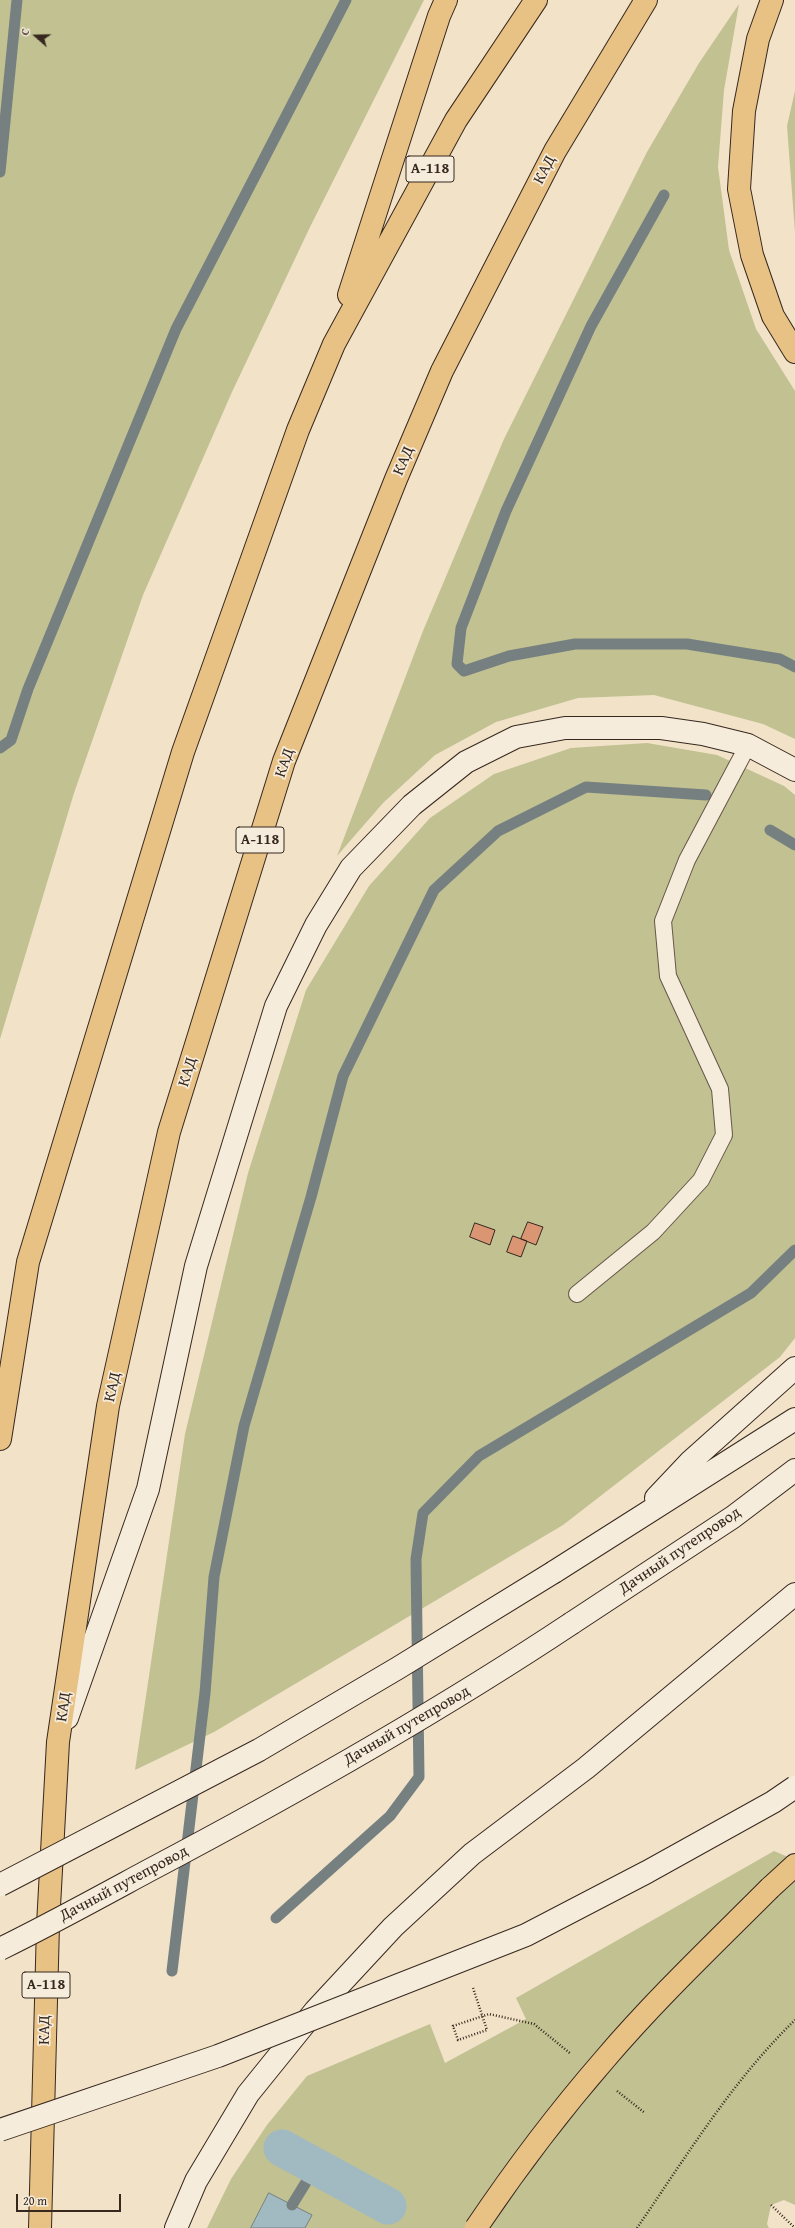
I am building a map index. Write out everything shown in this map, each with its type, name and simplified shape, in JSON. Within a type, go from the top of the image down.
[{"type":"highway","points":[[334,344],[439,16],[446,0]]},
{"type":"highway","name":"А-118","points":[[0,1439],[28,1262],[183,752],[298,430],[334,344],[456,120],[536,0]]},
{"type":"highway","name":"КАД","points":[[40,2228],[48,1925],[58,1742],[108,1406],[169,1132],[284,761],[394,486],[442,371],[555,151],[646,0]]},
{"type":"highway","points":[[772,0],[758,39],[744,111],[739,190],[752,255],[773,316],[795,352]]},
{"type":"highway","points":[[476,2228],[542,2136],[604,2060],[667,1991],[795,1865]]},
{"type":"main road","points":[[58,1742],[148,1489],[196,1266],[276,1006],[316,925],[352,868],[412,805],[460,766],[516,737],[565,728],[661,728],[703,734],[748,745],[795,770]]},
{"type":"main road","points":[[631,1523],[690,1462],[795,1368]]},
{"type":"main road","points":[[0,1886],[259,1750],[398,1668],[554,1572],[795,1419]]},
{"type":"main road","name":"Дачный путепровод","points":[[0,1949],[216,1835],[406,1728],[490,1678],[733,1517],[795,1470]]},
{"type":"main road","points":[[176,2228],[196,2181],[248,2094],[315,2011],[393,1926],[472,1854],[586,1768],[795,1594]]},
{"type":"main road","points":[[0,2130],[218,2056],[526,1935],[647,1872],[773,1802],[795,1787]]},
{"type":"lane","points":[[577,1294],[658,1226],[701,1180],[724,1136],[720,1089],[668,976],[663,921],[688,860],[748,745]]},
{"type":"path","points":[[473,1988],[487,2030],[458,2040],[453,2026],[489,2014]]},
{"type":"path","points":[[637,2228],[717,2111],[754,2065],[795,2020]]},
{"type":"path","points":[[771,2205],[795,2228]]},
{"type":"green space","points":[[0,0],[424,0],[310,227],[232,392],[143,595],[74,793],[0,1039]]},
{"type":"green space","points":[[739,4],[724,90],[718,167],[729,250],[756,329],[795,391],[795,739],[763,724],[654,695],[578,698],[496,722],[435,755],[383,803],[337,856],[423,631],[504,439],[647,152],[699,63]]},
{"type":"green space","points":[[795,91],[795,232],[787,126]]},
{"type":"green space","points":[[647,743],[717,755],[784,786],[795,795],[795,1338],[780,1357],[563,1525],[214,1732],[135,1770],[185,1434],[248,1173],[306,990],[369,886],[430,818],[494,774],[571,748]]},
{"type":"green space","points":[[774,1851],[795,1860],[795,2205],[784,2200],[771,2205],[767,2224],[769,2228],[207,2228],[231,2179],[267,2125],[307,2076],[430,2024],[445,2063],[526,2019],[516,1998]]},
{"type":"water","points":[[269,2193],[312,2215],[305,2228],[251,2228]]},
{"type":"building","points":[[528,1222],[543,1227],[536,1245],[521,1239]]},
{"type":"building","points":[[475,1223],[495,1230],[490,1245],[470,1237]]},
{"type":"building","points":[[513,1236],[527,1241],[521,1257],[507,1252]]},
{"type":"waterway","points":[[0,172],[17,0]]},
{"type":"waterway","points":[[0,748],[11,740],[28,689],[176,329],[346,0]]},
{"type":"waterway","points":[[664,195],[591,326],[506,511],[461,628],[457,664],[464,671],[509,656],[575,644],[687,644],[780,659],[795,667]]},
{"type":"waterway","points":[[172,1971],[205,1693],[214,1577],[244,1426],[311,1197],[343,1076],[434,890],[498,831],[586,787],[706,795]]},
{"type":"waterway","points":[[770,830],[795,845]]},
{"type":"waterway","points":[[276,1918],[390,1816],[419,1777],[416,1559],[423,1513],[479,1456],[751,1293],[795,1250]]},
{"type":"waterway","points":[[282,2148],[388,2206]]},
{"type":"waterway","points":[[292,2205],[316,2166]]}]
